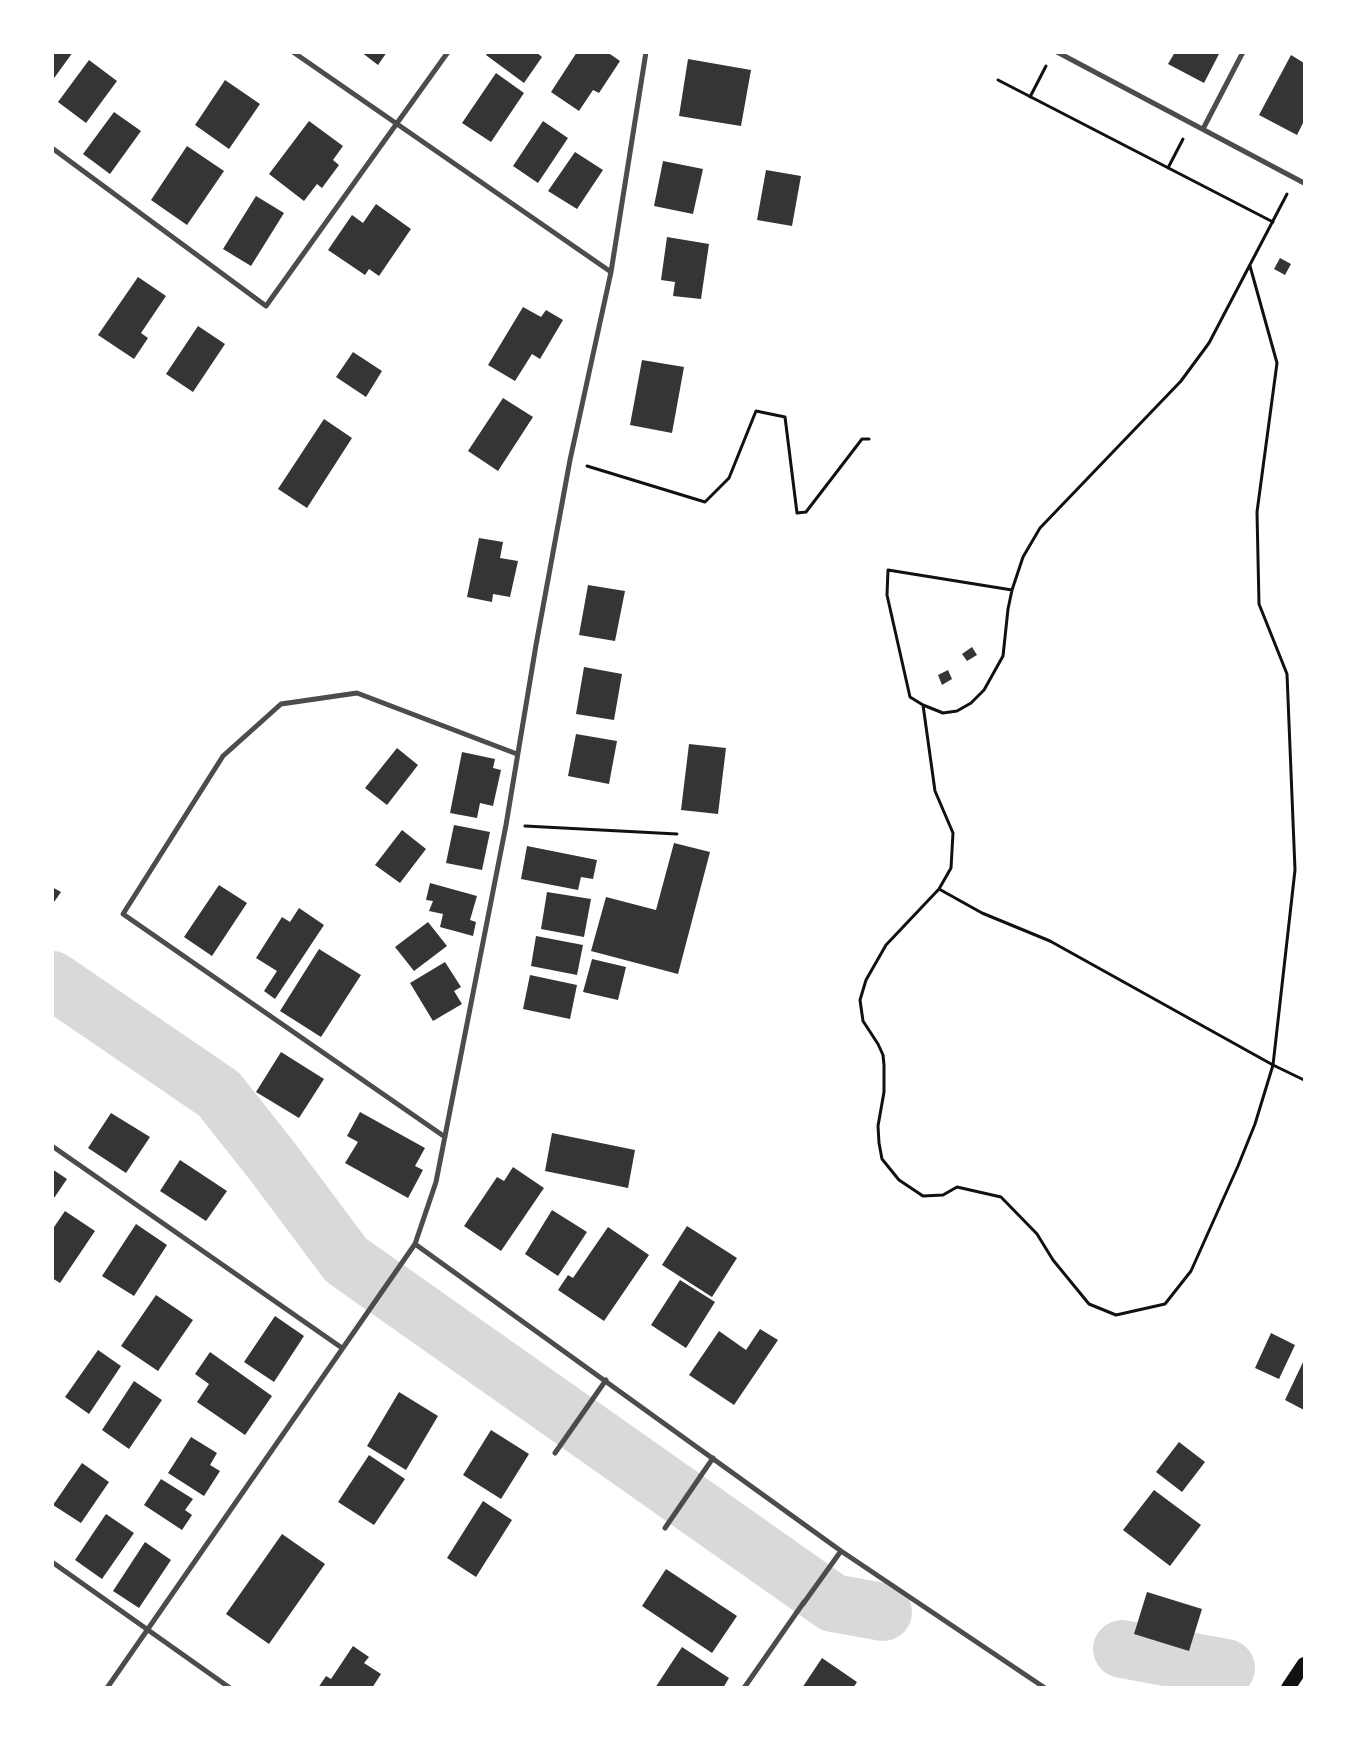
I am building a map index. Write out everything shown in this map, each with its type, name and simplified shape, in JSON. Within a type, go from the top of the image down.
[{"type":"highway","points":[[1288,1688],[1304,1664]]},
{"type":"street","points":[[293,52],[611,272]]},
{"type":"street","points":[[52,148],[266,306],[448,52]]},
{"type":"street","points":[[106,1688],[415,1244],[436,1182],[506,825],[570,460],[611,272],[646,52]]},
{"type":"street","points":[[1057,52],[1304,183]]},
{"type":"street","points":[[1203,129],[1243,52]]},
{"type":"street","points":[[445,1137],[123,914],[224,756],[281,704],[357,693],[517,754]]},
{"type":"street","points":[[52,1146],[342,1348]]},
{"type":"street","points":[[415,1244],[841,1551],[1045,1688]]},
{"type":"street","points":[[555,1453],[606,1380]]},
{"type":"street","points":[[665,1528],[713,1458]]},
{"type":"street","points":[[744,1688],[841,1551]]},
{"type":"street","points":[[52,1562],[230,1688]]},
{"type":"path","points":[[1030,97],[1048,61]]},
{"type":"path","points":[[998,80],[1273,222]]},
{"type":"path","points":[[1168,168],[1191,122]]},
{"type":"path","points":[[1012,590],[888,570],[887,596],[910,697],[923,705],[942,712],[958,710],[971,703],[984,690],[1003,656],[1008,608],[1012,590],[1024,557],[1040,528],[1182,381],[1209,343],[1295,178]]},
{"type":"path","points":[[923,705],[935,791],[953,833],[951,868],[938,888],[886,945],[866,980],[860,1000],[863,1021],[883,1055],[884,1092],[878,1126],[878,1143],[882,1159],[900,1180],[923,1196],[943,1195],[957,1186],[1002,1197],[1037,1234],[1053,1260],[1090,1304],[1116,1315],[1165,1304],[1191,1271],[1255,1124],[1273,1065],[1295,870],[1287,674],[1259,604],[1257,512],[1277,363],[1250,266]]},
{"type":"path","points":[[570,460],[705,502],[729,478],[756,411],[785,417],[797,513],[806,512],[862,439],[869,439]]},
{"type":"path","points":[[506,825],[677,834]]},
{"type":"path","points":[[938,888],[982,913],[1050,941],[1273,1065],[1304,1080]]},
{"type":"building","points":[[52,52],[73,52],[52,81]]},
{"type":"building","points":[[361,52],[387,52],[378,65]]},
{"type":"building","points":[[488,52],[536,52],[542,57],[524,83],[486,55]]},
{"type":"building","points":[[577,52],[607,52],[620,61],[599,93],[593,90],[579,111],[551,92]]},
{"type":"building","points":[[1175,52],[1220,52],[1204,83],[1168,64]]},
{"type":"building","points":[[1291,55],[1304,63],[1304,121],[1297,135],[1259,115]]},
{"type":"building","points":[[688,59],[751,70],[741,126],[679,116]]},
{"type":"building","points":[[89,60],[117,81],[86,123],[58,102]]},
{"type":"building","points":[[496,73],[524,93],[491,142],[462,123]]},
{"type":"building","points":[[225,80],[260,104],[229,149],[195,125]]},
{"type":"building","points":[[114,112],[141,131],[110,174],[83,154]]},
{"type":"building","points":[[309,121],[343,146],[333,160],[339,165],[322,188],[317,184],[304,201],[269,174]]},
{"type":"building","points":[[543,121],[568,138],[538,183],[513,166]]},
{"type":"building","points":[[187,146],[224,171],[187,225],[151,200]]},
{"type":"building","points":[[575,152],[603,170],[577,209],[548,191]]},
{"type":"building","points":[[663,161],[703,169],[693,214],[654,206]]},
{"type":"building","points":[[766,170],[801,176],[792,226],[757,220]]},
{"type":"building","points":[[256,196],[284,213],[251,266],[223,249]]},
{"type":"building","points":[[376,204],[411,229],[379,276],[369,269],[365,275],[328,250],[352,215],[363,223]]},
{"type":"building","points":[[667,237],[709,244],[701,299],[673,296],[675,282],[661,280]]},
{"type":"building","points":[[1280,258],[1291,264],[1285,275],[1274,269]]},
{"type":"building","points":[[138,277],[166,296],[141,333],[148,338],[134,359],[98,335]]},
{"type":"building","points":[[523,307],[541,317],[546,310],[563,320],[540,359],[532,354],[515,381],[488,365]]},
{"type":"building","points":[[198,326],[225,344],[193,392],[166,374]]},
{"type":"building","points":[[353,352],[382,371],[366,397],[336,377]]},
{"type":"building","points":[[642,360],[684,367],[672,433],[630,425]]},
{"type":"building","points":[[503,398],[533,417],[498,471],[468,451]]},
{"type":"building","points":[[324,419],[352,438],[307,508],[278,489]]},
{"type":"building","points":[[479,538],[503,542],[500,558],[518,561],[510,597],[493,594],[492,602],[467,597]]},
{"type":"building","points":[[588,585],[625,591],[615,641],[579,635]]},
{"type":"building","points":[[972,647],[977,655],[967,661],[962,654]]},
{"type":"building","points":[[584,667],[622,674],[614,720],[576,714]]},
{"type":"building","points":[[948,670],[952,679],[942,685],[938,675]]},
{"type":"building","points":[[576,734],[617,741],[609,784],[568,776]]},
{"type":"building","points":[[689,744],[726,748],[718,814],[681,810]]},
{"type":"building","points":[[397,748],[418,765],[387,805],[365,788]]},
{"type":"building","points":[[462,752],[495,759],[493,768],[501,770],[493,806],[480,803],[477,818],[450,813]]},
{"type":"building","points":[[454,825],[490,832],[482,870],[446,863]]},
{"type":"building","points":[[402,830],[426,849],[400,883],[375,865]]},
{"type":"building","points":[[674,843],[710,852],[678,974],[591,951],[606,897],[656,910]]},
{"type":"building","points":[[527,846],[597,860],[593,879],[581,877],[578,890],[521,879]]},
{"type":"building","points":[[430,883],[477,896],[470,920],[476,922],[473,936],[440,927],[443,914],[429,911],[433,901],[426,900]]},
{"type":"building","points":[[219,885],[247,903],[212,956],[184,937]]},
{"type":"building","points":[[52,887],[61,892],[52,905]]},
{"type":"building","points":[[547,892],[591,899],[584,937],[541,929]]},
{"type":"building","points":[[299,908],[324,925],[275,999],[264,991],[277,971],[256,958],[282,917],[290,922]]},
{"type":"building","points":[[428,922],[447,946],[414,971],[395,947]]},
{"type":"building","points":[[536,936],[583,945],[577,975],[531,966]]},
{"type":"building","points":[[319,949],[361,975],[321,1037],[280,1011]]},
{"type":"building","points":[[592,959],[626,967],[618,1000],[583,992]]},
{"type":"building","points":[[445,962],[461,987],[454,991],[462,1004],[433,1021],[410,983]]},
{"type":"building","points":[[530,975],[577,985],[570,1019],[523,1009]]},
{"type":"building","points":[[281,1052],[324,1079],[299,1118],[256,1092]]},
{"type":"building","points":[[360,1112],[425,1148],[415,1166],[423,1170],[408,1198],[345,1163],[358,1142],[347,1136]]},
{"type":"building","points":[[111,1113],[150,1137],[126,1173],[88,1148]]},
{"type":"building","points":[[552,1133],[635,1150],[628,1188],[545,1171]]},
{"type":"building","points":[[180,1160],[227,1191],[206,1221],[160,1191]]},
{"type":"building","points":[[513,1167],[544,1188],[501,1251],[464,1226],[497,1177],[504,1181]]},
{"type":"building","points":[[52,1169],[67,1179],[52,1201]]},
{"type":"building","points":[[552,1210],[587,1232],[558,1276],[525,1254]]},
{"type":"building","points":[[65,1211],[95,1231],[60,1283],[52,1278],[52,1230]]},
{"type":"building","points":[[136,1224],[167,1245],[134,1296],[102,1276]]},
{"type":"building","points":[[687,1226],[737,1258],[712,1297],[662,1265]]},
{"type":"building","points":[[608,1227],[649,1255],[604,1321],[558,1290],[568,1275],[573,1278]]},
{"type":"building","points":[[680,1280],[715,1302],[686,1348],[651,1325]]},
{"type":"building","points":[[156,1295],[193,1320],[158,1371],[121,1346]]},
{"type":"building","points":[[275,1316],[304,1336],[274,1382],[244,1362]]},
{"type":"building","points":[[760,1329],[778,1340],[734,1405],[689,1375],[719,1331],[746,1350]]},
{"type":"building","points":[[1271,1333],[1295,1345],[1279,1379],[1255,1368]]},
{"type":"building","points":[[98,1350],[121,1366],[89,1414],[65,1397]]},
{"type":"building","points":[[210,1352],[272,1396],[245,1435],[197,1402],[209,1384],[195,1374]]},
{"type":"building","points":[[1304,1360],[1304,1410],[1285,1400]]},
{"type":"building","points":[[134,1381],[162,1400],[129,1449],[102,1430]]},
{"type":"building","points":[[399,1392],[438,1416],[406,1470],[367,1446]]},
{"type":"building","points":[[491,1430],[529,1454],[501,1499],[463,1475]]},
{"type":"building","points":[[191,1437],[217,1453],[210,1465],[220,1471],[204,1496],[168,1473]]},
{"type":"building","points":[[1179,1442],[1205,1462],[1182,1492],[1156,1472]]},
{"type":"building","points":[[369,1455],[405,1479],[374,1525],[338,1502]]},
{"type":"building","points":[[82,1463],[109,1482],[81,1523],[53,1505]]},
{"type":"building","points":[[161,1479],[193,1499],[185,1510],[192,1515],[182,1530],[144,1505]]},
{"type":"building","points":[[1154,1490],[1201,1525],[1170,1566],[1123,1530]]},
{"type":"building","points":[[483,1501],[512,1520],[476,1577],[447,1558]]},
{"type":"building","points":[[106,1514],[134,1533],[102,1579],[75,1560]]},
{"type":"building","points":[[282,1534],[325,1564],[269,1644],[226,1614]]},
{"type":"building","points":[[145,1542],[171,1560],[139,1608],[113,1591]]},
{"type":"building","points":[[666,1569],[737,1616],[712,1653],[642,1606]]},
{"type":"building","points":[[1147,1592],[1202,1609],[1189,1651],[1134,1634]]},
{"type":"building","points":[[353,1646],[369,1657],[364,1663],[381,1674],[372,1688],[318,1688],[326,1676],[331,1679]]},
{"type":"building","points":[[682,1647],[729,1678],[723,1688],[655,1688]]},
{"type":"building","points":[[822,1658],[857,1682],[853,1688],[802,1688]]},
{"type":"waterway","points":[[52,980],[219,1094],[346,1260],[833,1603],[883,1612]]},
{"type":"waterway","points":[[1122,1649],[1226,1668]]}]
